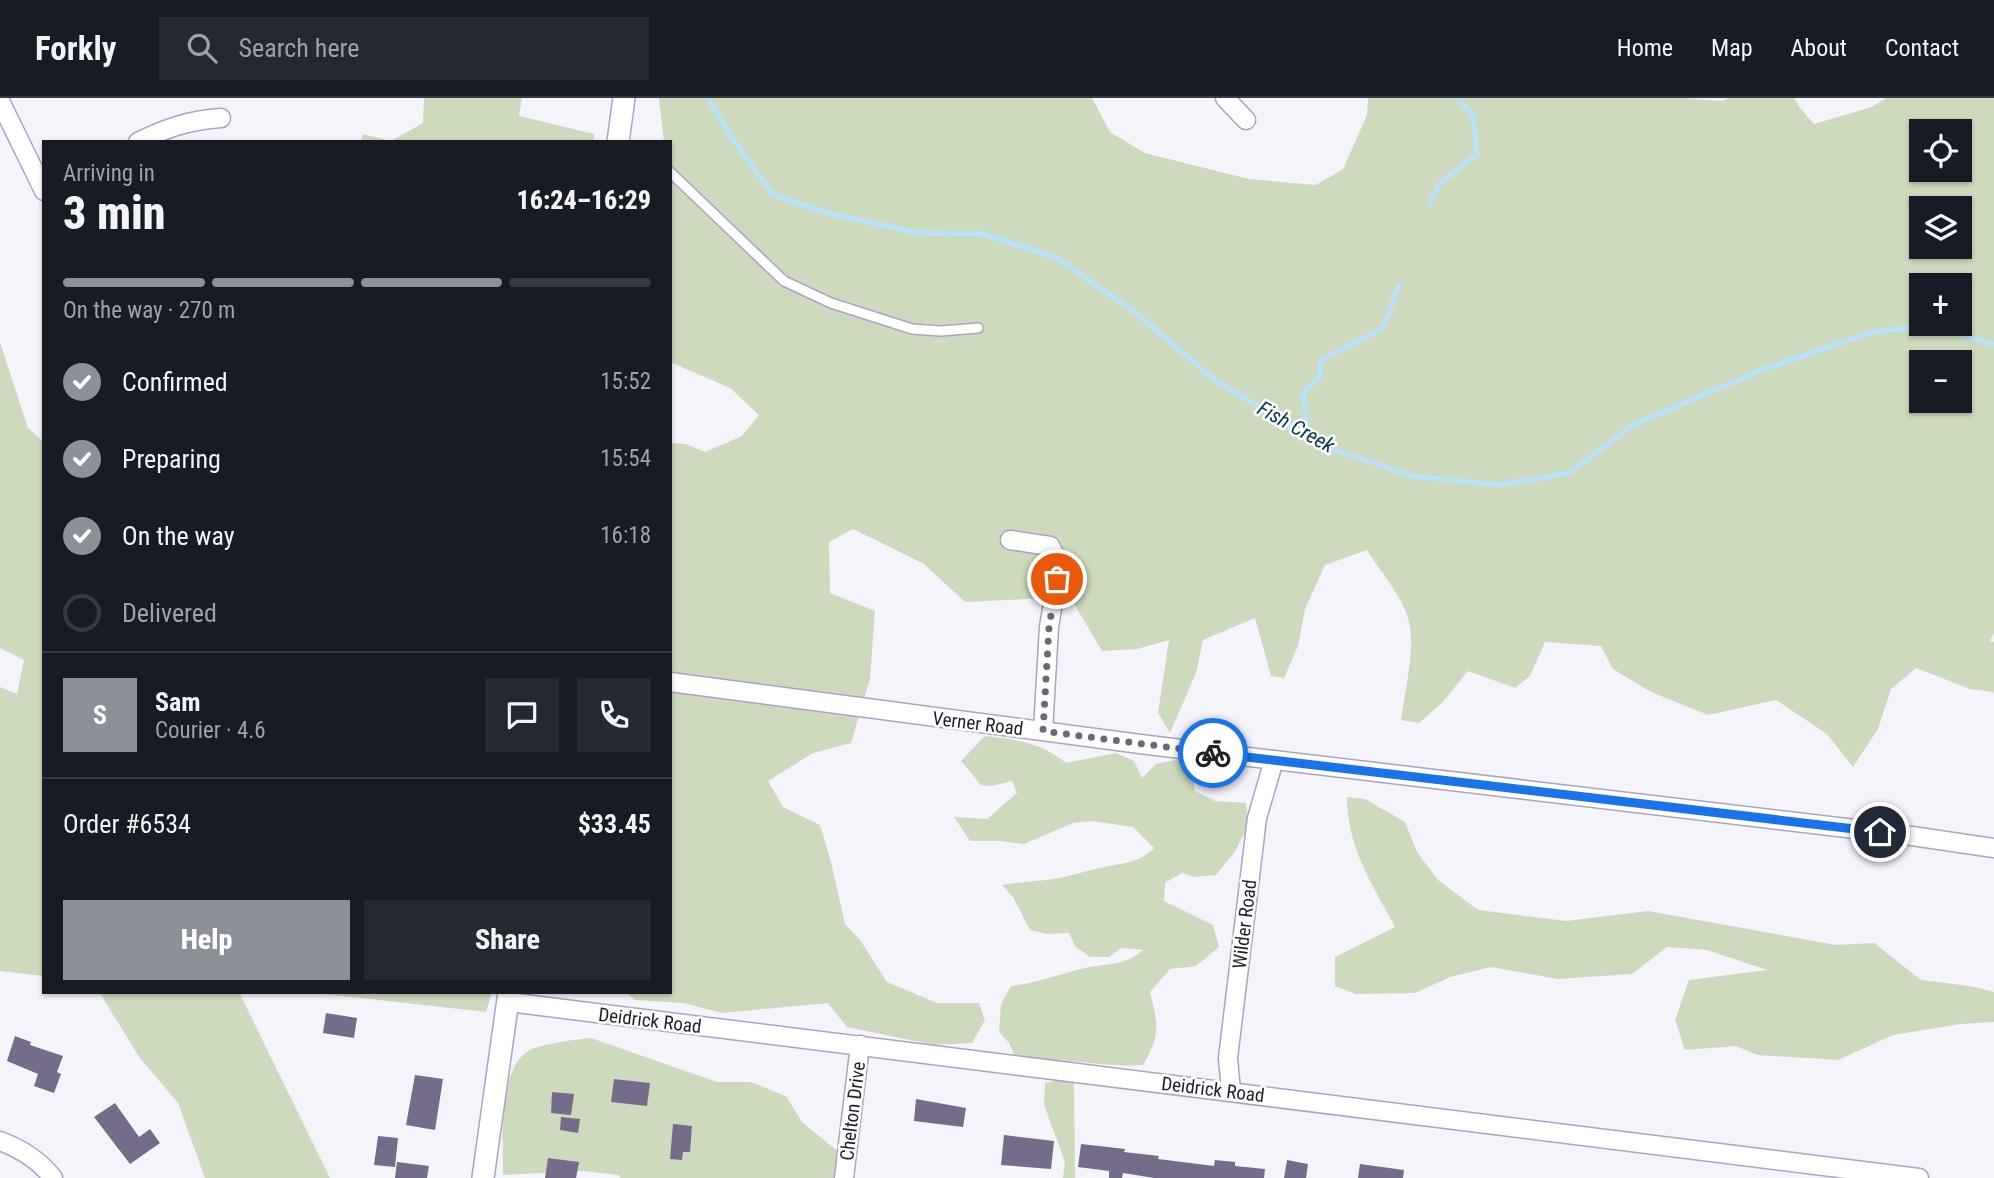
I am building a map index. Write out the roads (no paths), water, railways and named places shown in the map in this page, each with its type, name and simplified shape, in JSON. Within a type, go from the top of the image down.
[{"type":"street","points":[[621,140],[624,98]]},
{"type":"street","points":[[1225,98],[1246,120]]},
{"type":"street","points":[[0,101],[42,187]]},
{"type":"street","points":[[142,140],[168,127],[221,118]]},
{"type":"street","points":[[1010,540],[1050,547],[1056,557],[1057,579],[1049,627],[1043,731]]},
{"type":"street","name":"Verner Road","points":[[672,682],[1274,760],[1905,835],[1994,848]]},
{"type":"street","name":"Wilder Road","points":[[1231,1091],[1228,1058],[1257,818],[1274,760]]},
{"type":"street","points":[[483,1178],[508,997]]},
{"type":"street","name":"Deidrick Road","points":[[508,997],[860,1045],[1919,1178]]},
{"type":"street","name":"Chelton Drive","points":[[844,1178],[860,1045]]},
{"type":"street","points":[[0,1141],[33,1157],[53,1178]]},
{"type":"lane","points":[[672,174],[784,281],[797,289],[912,329],[941,331],[978,328]]},
{"type":"waterway","name":"Fish Creek","points":[[708,98],[732,138],[773,195],[831,214],[918,233],[983,234],[1057,258],[1136,313],[1216,381],[1324,446],[1412,476],[1499,485],[1569,473],[1633,425],[1764,369],[1873,332],[1924,326],[1994,344]]},
{"type":"waterway","points":[[1429,204],[1440,183],[1477,154],[1473,115],[1457,98]]},
{"type":"waterway","points":[[1309,437],[1303,393],[1320,377],[1321,360],[1383,328],[1399,285]]}]
